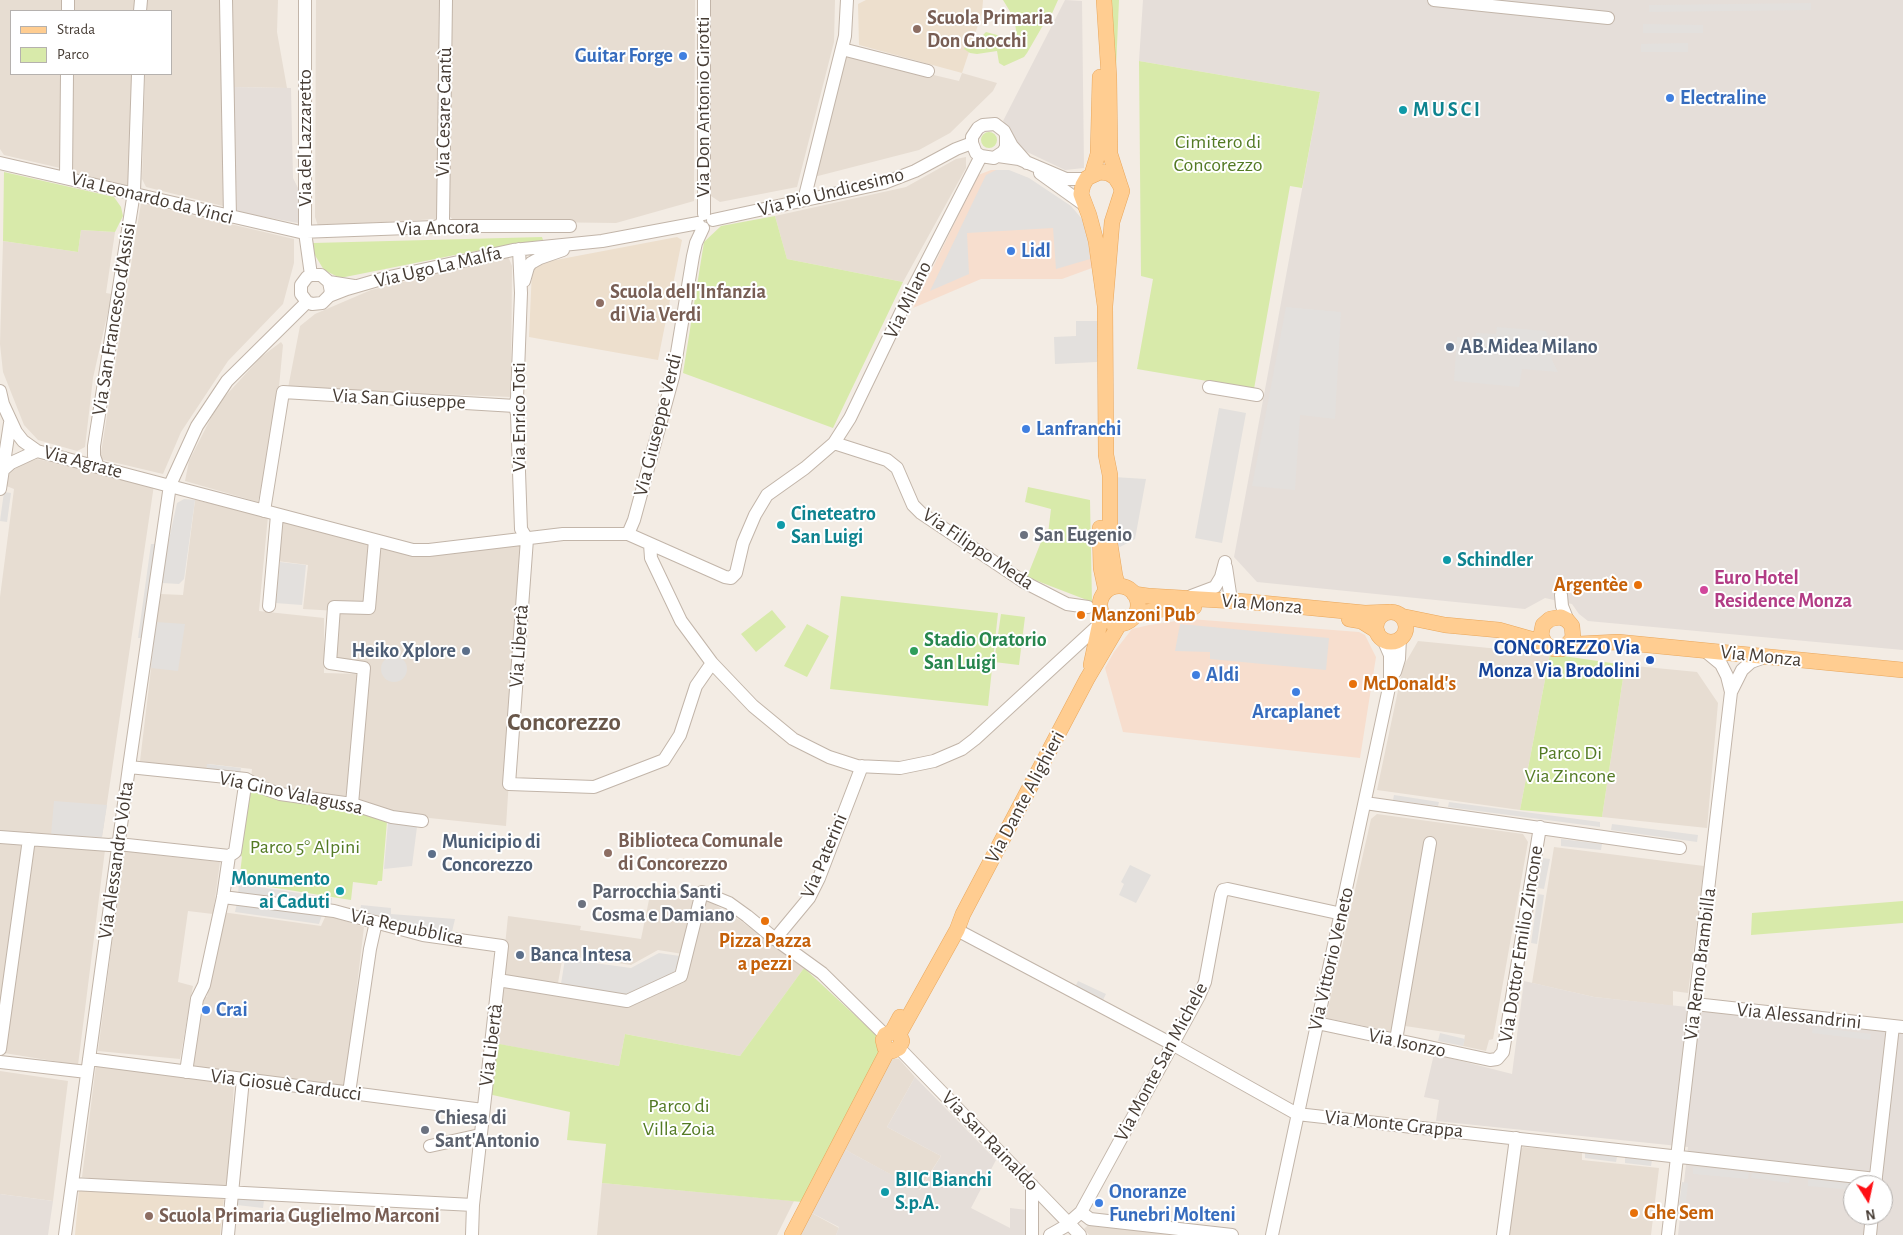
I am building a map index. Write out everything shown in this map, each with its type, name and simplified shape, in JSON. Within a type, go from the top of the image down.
[{"type":"main road","points":[[1104,0],[1098,154],[1081,192],[1096,241],[1105,306]]},
{"type":"main road","points":[[1104,18],[1109,77],[1110,154],[1122,195],[1112,222],[1105,306],[1106,455],[1110,474],[1110,544],[1115,576],[1112,589],[1100,602],[1097,614],[1108,620],[1120,623],[1130,620],[1136,614],[1138,604],[1134,594],[1129,589],[1112,589]]},
{"type":"main road","points":[[1089,177],[1100,172],[1108,174],[1116,178],[1120,186]]},
{"type":"main road","points":[[1086,206],[1102,213],[1112,210],[1119,202]]},
{"type":"main road","name":"Via Monza","points":[[1134,594],[1395,614],[1445,625],[1499,630],[1545,643]]},
{"type":"main road","name":"Via Monza","points":[[1136,614],[1169,608],[1226,607],[1357,620],[1365,622],[1380,635]]},
{"type":"main road","name":"Via Dante Alighieri","points":[[1087,679],[1097,614]]},
{"type":"main road","points":[[1384,614],[1395,614],[1406,626],[1401,637],[1393,642],[1380,635],[1376,625],[1379,618],[1384,614]]},
{"type":"main road","points":[[1559,617],[1570,624],[1573,638],[1565,647],[1554,649],[1545,643],[1541,632],[1547,621],[1559,617]]},
{"type":"main road","name":"Via Monza","points":[[1499,630],[1530,627],[1547,621]]},
{"type":"main road","name":"Via Dante Alighieri","points":[[892,1040],[957,930],[963,914],[1087,679],[1120,623]]},
{"type":"main road","name":"Via Monza","points":[[1570,624],[1589,634],[1618,642]]},
{"type":"main road","name":"Via Monza","points":[[1401,637],[1425,628],[1445,625]]},
{"type":"main road","name":"Via Monza","points":[[1565,647],[1578,644],[1618,642],[1903,670]]},
{"type":"main road","name":"Via Dante Alighieri","points":[[792,1235],[950,926],[963,914]]},
{"type":"street","points":[[226,0],[230,217]]},
{"type":"street","name":"Via del Lazzaretto","points":[[305,0],[305,232],[311,275]]},
{"type":"street","name":"Via Cesare Cantù","points":[[441,224],[443,220],[446,0]]},
{"type":"street","name":"Via Don Antonio Girotti","points":[[704,0],[705,221]]},
{"type":"street","points":[[804,200],[846,31],[847,0]]},
{"type":"street","points":[[1434,0],[1608,18]]},
{"type":"street","points":[[842,49],[928,71]]},
{"type":"street","points":[[66,177],[67,75]]},
{"type":"street","name":"Via San Francesco d'Assisi","points":[[98,467],[94,456],[94,446],[134,192],[138,75]]},
{"type":"street","points":[[1086,206],[1029,164],[1000,127],[989,123],[983,124],[974,132],[972,143],[976,153],[981,156],[1019,159],[1029,164],[1069,179],[1089,177]]},
{"type":"street","points":[[998,156],[1006,147],[1006,136]]},
{"type":"street","name":"Via Pio Undicesimo","points":[[519,249],[588,242],[705,221],[894,180],[972,143]]},
{"type":"street","name":"Via Milano","points":[[650,544],[725,577],[731,578],[736,573],[743,543],[755,515],[768,496],[834,443],[850,418],[904,306],[981,156]]},
{"type":"street","name":"Via Leonardo da Vinci","points":[[0,163],[134,192],[230,217],[305,232]]},
{"type":"street","name":"Via Giuseppe Verdi","points":[[628,534],[634,520],[673,377],[693,256],[705,221]]},
{"type":"street","name":"Via Ancora","points":[[305,232],[435,227],[441,224],[451,226],[570,226]]},
{"type":"street","name":"Via Enrico Toti","points":[[521,294],[526,270],[531,263],[540,258],[588,242]]},
{"type":"street","name":"Via Enrico Toti","points":[[519,249],[521,294],[515,406],[517,414],[516,429],[521,529],[526,539]]},
{"type":"street","name":"Via Ugo La Malfa","points":[[170,485],[197,426],[228,381],[307,302],[322,303],[329,296],[357,286],[519,249]]},
{"type":"street","points":[[307,302],[301,294],[301,285],[311,275]]},
{"type":"street","name":"Via Ugo La Malfa","points":[[311,275],[321,276],[329,282],[357,286]]},
{"type":"street","points":[[329,282],[329,296]]},
{"type":"street","points":[[1209,387],[1257,395]]},
{"type":"street","name":"Via Agrate","points":[[0,391],[10,423],[23,441],[37,451],[414,550],[429,550],[563,534],[628,534]]},
{"type":"street","name":"Via San Giuseppe","points":[[264,511],[284,392],[515,406]]},
{"type":"street","points":[[0,489],[10,423]]},
{"type":"street","name":"Via Filippo Meda","points":[[834,443],[887,460],[897,468],[913,505],[921,513],[1024,582],[1067,604],[1097,614]]},
{"type":"street","points":[[70,460],[81,458],[94,446]]},
{"type":"street","points":[[3,470],[11,463],[37,451]]},
{"type":"street","name":"Via Alessandro Volta","points":[[65,1235],[118,844],[170,485]]},
{"type":"street","points":[[269,606],[277,514]]},
{"type":"street","points":[[628,534],[650,544],[650,558],[681,621],[712,663],[753,706],[793,739],[829,756],[862,766],[900,768],[934,761],[962,749],[982,733],[1097,614]]},
{"type":"street","name":"Via Libertà","points":[[526,539],[509,784],[594,787],[664,760],[680,735],[696,686],[712,663]]},
{"type":"street","points":[[352,804],[364,668],[330,663],[334,607],[369,608],[375,540]]},
{"type":"street","points":[[1188,598],[1215,587],[1221,577],[1225,562],[1231,600]]},
{"type":"street","points":[[1547,621],[1561,595],[1562,606],[1570,624]]},
{"type":"street","name":"Via Vittorio Veneto","points":[[1272,1235],[1390,683],[1390,655],[1380,635]]},
{"type":"street","name":"Via Vittorio Veneto","points":[[1390,683],[1398,665],[1401,637]]},
{"type":"street","name":"Via Remo Brambilla","points":[[1704,650],[1721,664],[1727,676],[1731,692]]},
{"type":"street","name":"Via Remo Brambilla","points":[[1668,1235],[1731,692],[1742,670],[1751,662],[1765,656]]},
{"type":"street","name":"Via Paterini","points":[[775,939],[812,892],[862,766]]},
{"type":"street","name":"Via Gino Valagussa","points":[[129,767],[246,779],[260,788],[280,794],[352,804],[392,817],[422,821]]},
{"type":"street","points":[[0,837],[109,845],[118,844],[229,856],[235,852],[246,779]]},
{"type":"street","name":"Via Dottor Emilio Zincone","points":[[1365,803],[1680,848]]},
{"type":"street","name":"Via Dottor Emilio Zincone","points":[[1498,1059],[1503,1052],[1540,827]]},
{"type":"street","points":[[0,1050],[29,839]]},
{"type":"street","points":[[1396,1040],[1430,843]]},
{"type":"street","points":[[186,1072],[197,999],[204,985],[223,897],[229,856]]},
{"type":"street","name":"Via Monte San Michele","points":[[1050,1235],[1081,1212],[1205,982],[1223,890],[1228,889],[1342,914]]},
{"type":"street","name":"Via San Rainaldo","points":[[498,980],[628,1002],[681,976],[702,892],[729,904],[747,916],[822,973],[892,1040],[1080,1235]]},
{"type":"street","name":"Via Repubblica","points":[[223,897],[334,911],[423,935],[502,946]]},
{"type":"street","points":[[349,1093],[370,949],[376,922]]},
{"type":"street","name":"Via Monte Grappa","points":[[957,930],[1172,1044],[1297,1114],[1678,1156],[1843,1178]]},
{"type":"street","name":"Via Libertà","points":[[472,1235],[480,1135],[502,946]]},
{"type":"street","name":"Via Alessandrini","points":[[1695,1004],[1898,1027]]},
{"type":"street","name":"Via Isonzo","points":[[1317,1023],[1490,1060],[1498,1059]]},
{"type":"street","points":[[1876,1175],[1898,1027]]},
{"type":"street","name":"Via Giosuè Carducci","points":[[0,1062],[88,1065],[186,1072],[483,1110]]},
{"type":"street","points":[[228,1235],[244,1079]]},
{"type":"street","points":[[430,1146],[480,1135]]},
{"type":"street","points":[[1503,1235],[1516,1138]]},
{"type":"street","points":[[72,1184],[232,1194],[473,1205]]},
{"type":"street","points":[[1032,1185],[1032,1235]]},
{"type":"street","points":[[1081,1212],[1090,1219],[1232,1235]]},
{"type":"shaded area","points":[[0,0],[62,0],[62,10],[10,10],[10,75],[61,75],[60,168],[4,155],[0,149]]},
{"type":"shaded area","points":[[72,0],[134,0],[134,10],[72,10]]},
{"type":"shaded area","points":[[147,0],[220,0],[223,206],[146,187],[142,179],[145,75],[172,75],[172,10],[147,10]]},
{"type":"shaded area","points":[[233,0],[278,0],[277,32],[287,88],[233,87]]},
{"type":"shaded area","points":[[316,0],[440,0],[437,219],[318,226],[315,217]]},
{"type":"shaded area","points":[[452,0],[695,0],[694,201],[616,223],[455,221],[449,216]]},
{"type":"shaded area","points":[[709,0],[835,0],[834,42],[797,187],[720,202],[711,196]]},
{"type":"shaded area","name":"Scuola Primaria Don Gnocchi","points":[[866,0],[983,0],[982,13],[962,73],[859,45],[858,4]]},
{"type":"shaded area","points":[[1065,0],[1082,1],[1084,168],[1065,170],[1025,151],[1011,135],[1003,121]]},
{"type":"shaded area","points":[[1143,0],[1903,0],[1903,650],[1588,621],[1579,614],[1572,604],[1545,598],[1525,609],[1257,582],[1234,557],[1320,92],[1139,61]]},
{"type":"shaded area","points":[[1811,3],[1811,10],[1649,12],[1649,5]]},
{"type":"shaded area","points":[[1643,24],[1703,25],[1703,33],[1643,33]]},
{"type":"shaded area","points":[[1688,43],[1688,52],[1641,52],[1641,44]]},
{"type":"shaded area","points":[[845,54],[959,81],[962,73],[997,83],[993,91],[950,133],[919,150],[814,177]]},
{"type":"shaded area","points":[[71,75],[132,75],[128,186],[75,175],[70,169]]},
{"type":"shaded area","points":[[233,87],[291,88],[293,178],[298,188],[298,223],[237,212]]},
{"type":"shaded area","points":[[966,157],[966,168],[903,282],[787,259],[775,216],[906,187],[956,159]]},
{"type":"shaded area","points":[[991,170],[1007,170],[1028,178],[1087,234],[1092,268],[1062,279],[981,279],[913,308],[978,175]]},
{"type":"shaded area","points":[[996,170],[1009,170],[1029,178],[1071,206],[1082,219],[1087,232],[1090,259],[1056,269],[1053,228],[967,233],[969,274],[930,291],[986,175]]},
{"type":"shaded area","points":[[141,203],[294,239],[294,263],[283,304],[228,361],[181,432],[163,474],[100,459]]},
{"type":"shaded area","points":[[81,230],[115,232],[106,293],[112,294],[93,378],[85,447],[77,451],[38,440],[24,425],[3,372],[0,344],[3,241],[78,252]]},
{"type":"shaded area","name":"Scuola dell'Infanzia di Via Verdi","points":[[677,237],[682,240],[658,360],[529,337],[532,270],[540,263]]},
{"type":"shaded area","points":[[508,256],[512,266],[511,397],[288,388],[300,326],[315,314],[371,290]]},
{"type":"shaded area","points":[[1286,307],[1341,312],[1335,419],[1300,415],[1295,490],[1252,486]]},
{"type":"shaded area","points":[[1076,321],[1098,321],[1097,362],[1055,364],[1054,337],[1076,336]]},
{"type":"shaded area","points":[[1497,327],[1546,331],[1548,336],[1568,338],[1568,347],[1561,345],[1553,349],[1552,360],[1558,372],[1522,369],[1519,387],[1454,381],[1457,337],[1466,338],[1465,346],[1474,347],[1476,333],[1496,334]]},
{"type":"shaded area","points":[[281,342],[283,345],[276,418],[258,502],[185,481],[189,461],[218,404],[261,357]]},
{"type":"shaded area","points":[[1219,408],[1246,413],[1222,543],[1195,538]]},
{"type":"shaded area","points":[[37,459],[154,485],[102,837],[0,831],[0,597],[14,489],[4,485],[9,474],[20,465]]},
{"type":"shaded area","points":[[1114,477],[1146,479],[1135,539],[1120,547],[1114,541]]},
{"type":"shaded area","points":[[4,492],[11,493],[7,522],[0,521]]},
{"type":"shaded area","points":[[184,499],[195,500],[184,579],[179,584],[162,583],[165,558],[177,503]]},
{"type":"shaded area","points":[[195,500],[268,516],[259,611],[324,618],[324,673],[361,674],[346,797],[285,791],[251,779],[252,769],[208,764],[206,771],[140,761],[160,594],[183,595]]},
{"type":"shaded area","points":[[279,521],[391,547],[518,542],[524,547],[506,826],[391,814],[354,803],[367,666],[333,662],[337,611],[303,609],[308,565],[277,561]]},
{"type":"shaded area","points":[[151,544],[155,544],[142,638],[138,638]]},
{"type":"shaded area","points":[[280,562],[306,565],[302,605],[275,603]]},
{"type":"shaded area","points":[[1190,619],[1359,632],[1365,635],[1376,657],[1360,758],[1123,732],[1105,668],[1114,652],[1132,629]]},
{"type":"shaded area","points":[[156,622],[185,624],[178,671],[151,668]]},
{"type":"shaded area","points":[[1180,624],[1329,638],[1326,670],[1210,659],[1210,652],[1175,651]]},
{"type":"shaded area","points":[[1418,641],[1550,654],[1520,810],[1377,790],[1403,667]]},
{"type":"shaded area","points":[[394,656],[403,660],[407,669],[403,678],[394,682],[385,678],[381,669],[385,660]]},
{"type":"shaded area","points":[[1625,665],[1697,672],[1718,703],[1707,828],[1602,817]]},
{"type":"shaded area","points":[[207,764],[241,768],[240,775],[206,771]]},
{"type":"shaded area","points":[[1394,795],[1439,802],[1438,806],[1393,800]]},
{"type":"shaded area","points":[[54,801],[107,805],[102,837],[51,835]]},
{"type":"shaded area","points":[[1449,802],[1600,822],[1600,827],[1448,807]]},
{"type":"shaded area","points":[[1377,814],[1523,834],[1528,842],[1493,1039],[1489,1040],[1486,1051],[1463,1046],[1465,1035],[1405,1026],[1436,842],[1394,1032],[1326,1018],[1371,819]]},
{"type":"shaded area","points":[[388,822],[417,827],[412,866],[384,869]]},
{"type":"shaded area","points":[[1612,824],[1698,835],[1697,842],[1611,830]]},
{"type":"shaded area","points":[[1561,839],[1602,844],[1601,850],[1561,846]]},
{"type":"shaded area","points":[[0,842],[24,843],[0,1007]]},
{"type":"shaded area","points":[[35,844],[105,850],[78,1065],[4,1053]]},
{"type":"shaded area","points":[[1554,847],[1704,866],[1688,993],[1673,991],[1673,1006],[1594,997],[1532,983]]},
{"type":"shaded area","points":[[124,851],[220,862],[213,914],[188,911],[178,982],[193,986],[180,1059],[98,1051]]},
{"type":"shaded area","points":[[1543,858],[1550,859],[1544,889],[1538,888]]},
{"type":"shaded area","points":[[1130,865],[1151,875],[1136,903],[1119,895],[1124,884],[1121,882]]},
{"type":"shaded area","points":[[239,884],[332,898],[331,907],[238,893]]},
{"type":"shaded area","points":[[652,885],[695,894],[683,954],[658,950],[631,965],[563,955],[558,983],[502,975],[508,916],[581,926],[580,930],[641,939]]},
{"type":"shaded area","points":[[1538,894],[1544,895],[1537,944],[1531,943]]},
{"type":"shaded area","points":[[706,899],[741,921],[804,968],[740,1056],[625,1034],[619,1066],[498,1044],[504,986],[629,1007],[686,981]]},
{"type":"shaded area","points":[[237,903],[322,915],[319,924],[235,912]]},
{"type":"shaded area","points":[[361,905],[391,908],[391,914],[455,919],[451,936],[359,916]]},
{"type":"shaded area","points":[[222,912],[321,926],[326,915],[364,927],[345,1087],[193,1067],[200,997],[207,997]]},
{"type":"shaded area","points":[[659,953],[680,956],[674,973],[626,995],[561,984],[565,959],[631,968]]},
{"type":"shaded area","points":[[1078,981],[1106,994],[1103,1000],[1075,987]]},
{"type":"shaded area","points":[[1524,981],[1594,997],[1903,1030],[1903,1235],[1678,1235],[1688,1147],[1436,1121],[1439,1100],[1424,1097],[1434,1054],[1512,1074]]},
{"type":"shaded area","points":[[1813,1027],[1871,1034],[1870,1040],[1812,1033]]},
{"type":"shaded area","points":[[1440,1033],[1465,1039],[1463,1046],[1438,1041]]},
{"type":"shaded area","points":[[892,1058],[899,1059],[915,1077],[887,1127],[941,1156],[919,1190],[842,1148]]},
{"type":"shaded area","points":[[96,1065],[234,1082],[229,1187],[82,1177]]},
{"type":"shaded area","points":[[0,1071],[68,1081],[53,1201],[0,1194]]},
{"type":"shaded area","points":[[915,1077],[996,1160],[971,1208],[1010,1228],[1010,1208],[1027,1210],[1025,1235],[836,1235],[839,1227],[808,1211],[842,1148],[920,1190],[941,1156],[887,1127]]},
{"type":"shaded area","points":[[1523,1147],[1582,1152],[1582,1160],[1659,1168],[1651,1235],[1507,1235],[1519,1151]]},
{"type":"shaded area","points":[[1585,1153],[1617,1157],[1616,1162],[1585,1158]]},
{"type":"shaded area","points":[[1625,1157],[1652,1160],[1651,1166],[1625,1163]]},
{"type":"shaded area","points":[[1693,1167],[1749,1172],[1748,1179],[1693,1174]]},
{"type":"shaded area","points":[[1752,1173],[1790,1177],[1789,1183],[1751,1178]]},
{"type":"shaded area","points":[[1808,1179],[1843,1183],[1843,1189],[1808,1186]]},
{"type":"shaded area","points":[[1682,1182],[1688,1183],[1684,1220],[1677,1220]]},
{"type":"shaded area","points":[[602,1183],[794,1201],[777,1235],[597,1235]]},
{"type":"shaded area","name":"Scuola Primaria Guglielmo Marconi","points":[[79,1190],[224,1198],[220,1235],[75,1235]]},
{"type":"shaded area","points":[[0,1194],[53,1201],[48,1235],[0,1235]]},
{"type":"shaded area","points":[[237,1197],[264,1200],[263,1208],[237,1205]]},
{"type":"shaded area","points":[[808,1211],[839,1228],[836,1235],[795,1235]]},
{"type":"shaded area","points":[[1090,1223],[1179,1235],[1089,1235],[1084,1229]]},
{"type":"green space","points":[[1003,0],[1058,0],[1050,18],[1042,27],[1024,57],[1004,66],[999,63],[997,51],[977,54],[970,53],[964,49],[967,44],[978,40],[986,32],[1008,38],[1013,35],[1016,30],[1014,18]]},
{"type":"green space","points":[[1112,0],[1119,0],[1115,71]]},
{"type":"green space","name":"Cimitero di Concorezzo","points":[[1139,61],[1320,92],[1302,188],[1290,186],[1254,389],[1137,369],[1153,279],[1141,276]]},
{"type":"green space","points":[[986,132],[992,132],[997,137],[995,146],[986,148],[981,143],[981,137]]},
{"type":"green space","points":[[4,172],[114,197],[121,207],[123,216],[115,232],[81,230],[78,252],[3,241]]},
{"type":"green space","points":[[775,216],[787,259],[903,282],[833,428],[683,373],[704,242],[721,226]]},
{"type":"green space","points":[[542,237],[543,240],[465,253],[340,278],[324,270],[313,252],[313,243]]},
{"type":"green space","points":[[1028,487],[1090,500],[1092,602],[1027,577],[1043,537],[1048,534],[1051,509],[1025,502]]},
{"type":"green space","name":"Stadio Oratorio San Luigi","points":[[841,596],[998,613],[988,706],[830,689]]},
{"type":"green space","points":[[772,610],[786,627],[756,652],[741,634]]},
{"type":"green space","points":[[1001,614],[1025,617],[1019,665],[994,662]]},
{"type":"green space","points":[[807,624],[829,636],[807,677],[784,666]]},
{"type":"green space","name":"Parco Di Via Zincone","points":[[1550,654],[1625,665],[1602,817],[1520,810]]},
{"type":"green space","name":"Parco 5° Alpini","points":[[247,788],[281,797],[353,808],[387,821],[382,881],[378,881],[377,885],[353,882],[351,900],[239,882],[242,857],[239,852]]},
{"type":"green space","points":[[1903,901],[1903,923],[1751,935],[1752,913]]},
{"type":"green space","name":"Parco di Villa Zoia","points":[[804,968],[876,1035],[879,1053],[802,1202],[602,1183],[606,1144],[567,1140],[570,1112],[488,1094],[494,1043],[619,1066],[625,1034],[740,1056]]},
{"type":"place","name":"Scuola Primaria Don Gnocchi","points":[[917,29]]},
{"type":"place","name":"Guitar Forge","points":[[683,56]]},
{"type":"place","name":"Electraline","points":[[1670,98]]},
{"type":"place","name":"M U S C I","points":[[1403,110]]},
{"type":"place","name":"Lidl","points":[[1011,251]]},
{"type":"place","name":"Scuola dell'Infanzia di Via Verdi","points":[[600,303]]},
{"type":"place","name":"AB.Midea Milano","points":[[1450,347]]},
{"type":"place","name":"Lanfranchi","points":[[1026,429]]},
{"type":"place","name":"Cineteatro San Luigi","points":[[781,525]]},
{"type":"place","name":"San Eugenio","points":[[1024,535]]},
{"type":"place","name":"Schindler","points":[[1447,560]]},
{"type":"place","name":"Argentèe","points":[[1638,585]]},
{"type":"place","name":"Euro Hotel Residence Monza","points":[[1704,590]]},
{"type":"place","name":"Manzoni Pub","points":[[1081,615]]},
{"type":"place","name":"Heiko Xplore","points":[[466,651]]},
{"type":"place","name":"Stadio Oratorio San Luigi","points":[[914,651]]},
{"type":"place","name":"CONCOREZZO Via Monza Via Brodolini","points":[[1650,660]]},
{"type":"place","name":"Aldi","points":[[1196,675]]},
{"type":"place","name":"McDonald's","points":[[1353,684]]},
{"type":"place","name":"Arcaplanet","points":[[1296,692]]},
{"type":"place","name":"Biblioteca Comunale di Concorezzo","points":[[608,853]]},
{"type":"place","name":"Municipio di Concorezzo","points":[[432,854]]},
{"type":"place","name":"Monumento ai Caduti","points":[[340,891]]},
{"type":"place","name":"Parrocchia Santi Cosma e Damiano","points":[[582,904]]},
{"type":"place","name":"Pizza Pazza a pezzi","points":[[765,921]]},
{"type":"place","name":"Banca Intesa","points":[[520,955]]},
{"type":"place","name":"Crai","points":[[206,1010]]},
{"type":"place","name":"Chiesa di Sant'Antonio","points":[[425,1130]]},
{"type":"place","name":"BIIC Bianchi S.p.A.","points":[[885,1192]]},
{"type":"place","name":"Onoranze Funebri Molteni","points":[[1099,1203]]},
{"type":"place","name":"Ghe Sem","points":[[1634,1213]]},
{"type":"place","name":"Scuola Primaria Guglielmo Marconi","points":[[149,1216]]},
{"type":"district","name":"Concorezzo","points":[[564,722]]}]
